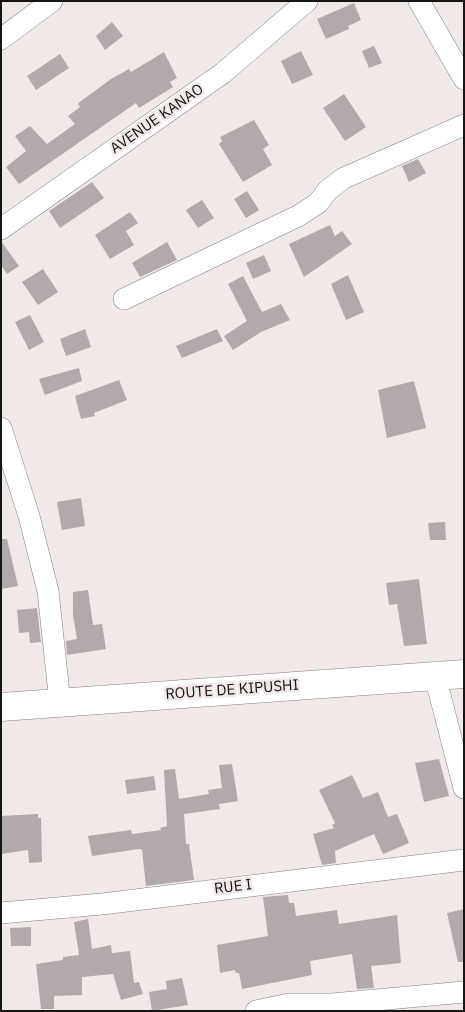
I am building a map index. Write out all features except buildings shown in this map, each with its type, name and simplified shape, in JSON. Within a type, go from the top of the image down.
[{"type":"main road","name":"ROUTE DE KIPUSHI","points":[[1,707],[464,674]]},
{"type":"street","points":[[1,39],[52,1]]},
{"type":"street","name":"AVENUE KANAO","points":[[1,229],[223,73],[307,1]]},
{"type":"street","points":[[419,1],[464,79]]},
{"type":"street","points":[[124,299],[298,216],[318,203],[328,190],[344,178],[464,125]]},
{"type":"street","points":[[1,428],[29,516],[48,591],[60,702]]},
{"type":"street","points":[[435,676],[464,788]]},
{"type":"street","name":"RUE I","points":[[1,913],[102,904],[464,860]]},
{"type":"street","points":[[256,1011],[289,1004],[332,1004],[464,992]]}]
